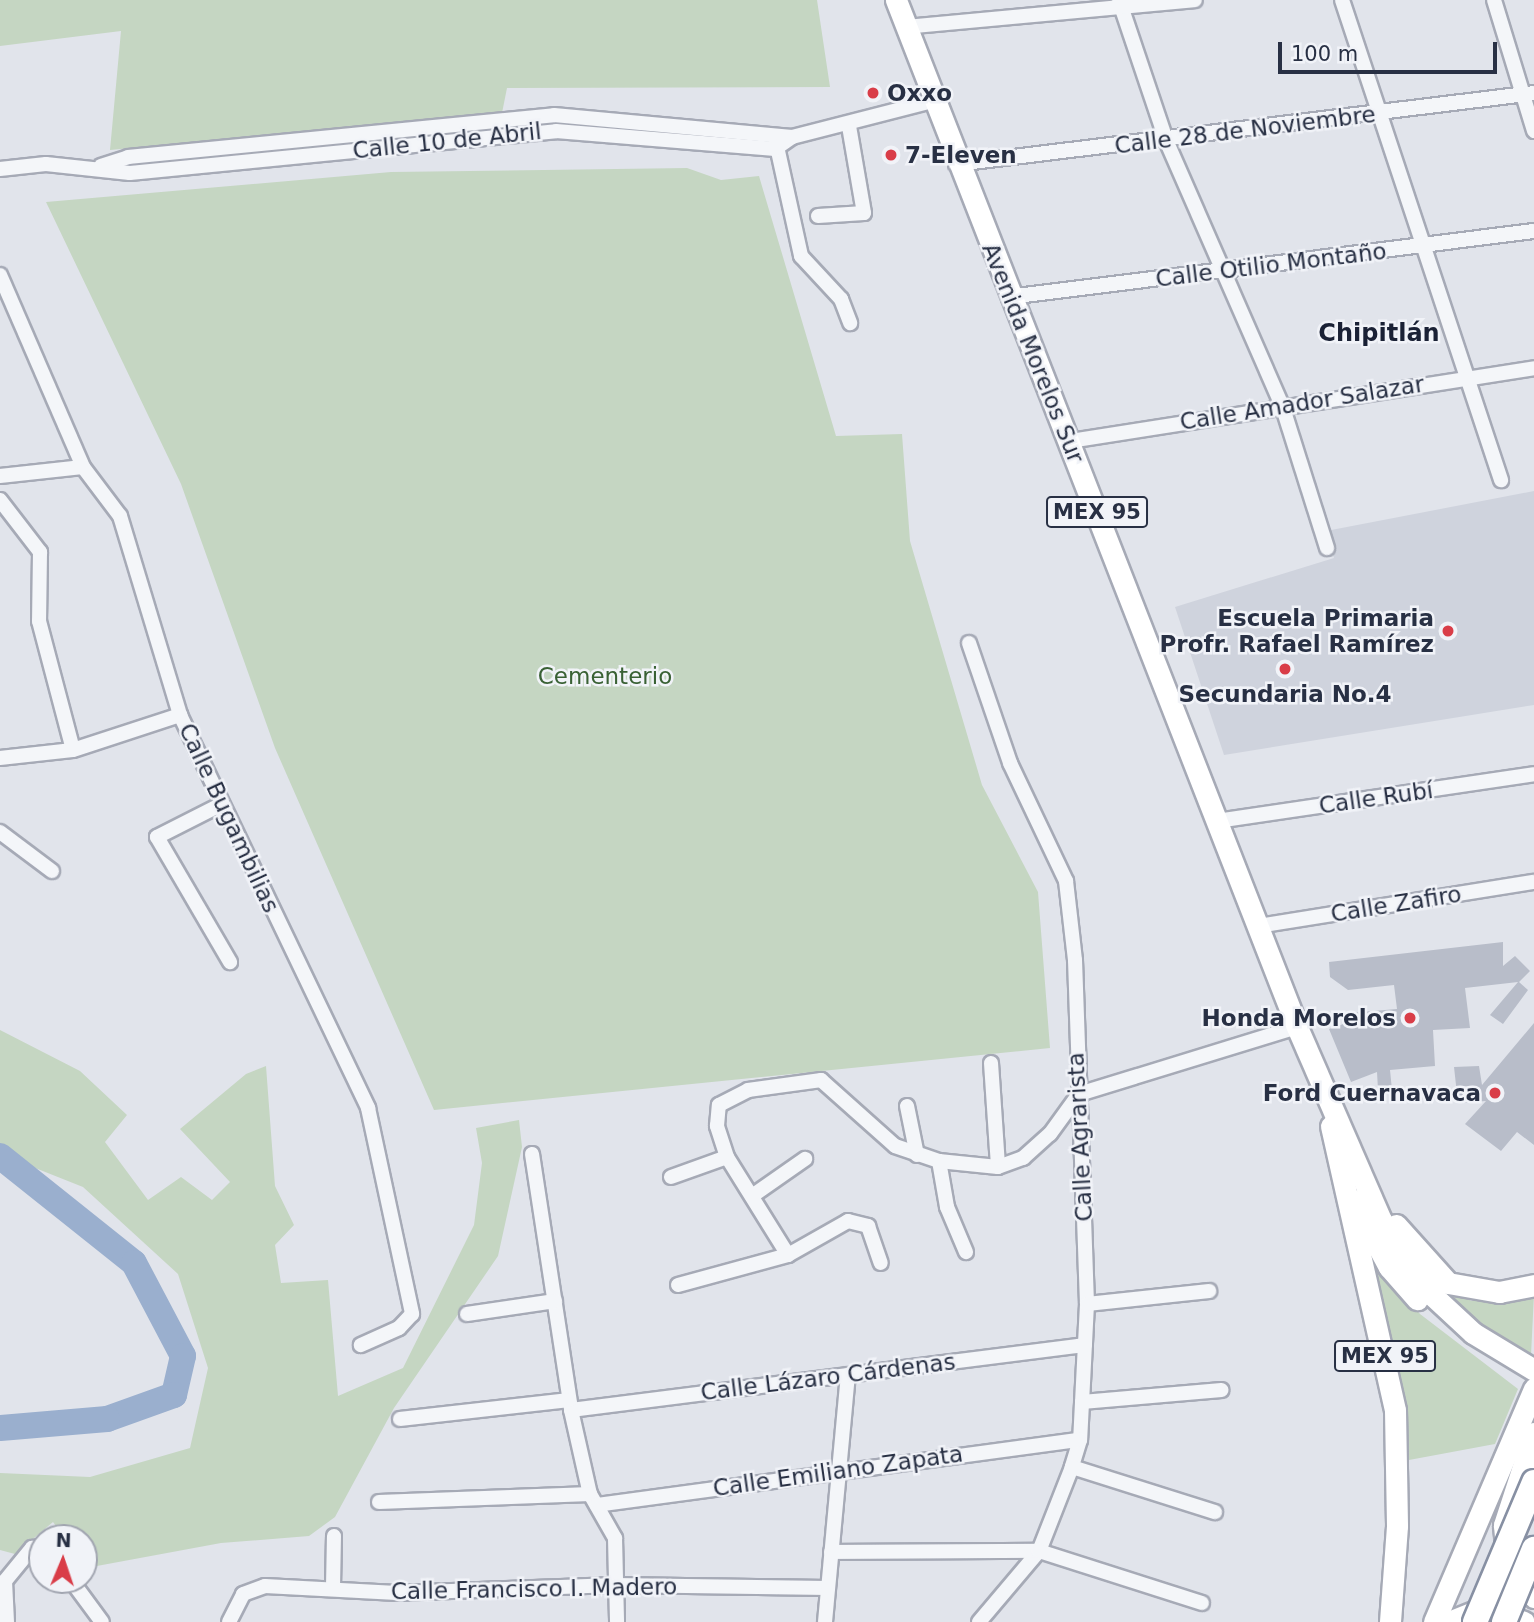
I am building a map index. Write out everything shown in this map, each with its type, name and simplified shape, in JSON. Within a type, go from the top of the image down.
[{"type":"highway","points":[[1475,1622],[1534,1482]]},
{"type":"highway","points":[[1504,1622],[1534,1549]]},
{"type":"main road","name":"Avenida Morelos Sur","points":[[896,0],[956,164],[1070,441],[1325,1096]]},
{"type":"main road","name":"MEX 95","points":[[1325,1096],[1400,1256],[1451,1314],[1499,1357],[1534,1370]]},
{"type":"main road","name":"MEX 95","points":[[1325,1096],[1395,1410],[1397,1526],[1390,1622]]},
{"type":"main road","points":[[1354,1153],[1401,1231],[1448,1283],[1499,1292],[1534,1285]]},
{"type":"main road","points":[[1343,1183],[1389,1267],[1446,1326],[1499,1357],[1534,1387],[1434,1622]]},
{"type":"main road","points":[[1534,1433],[1504,1525],[1507,1561],[1534,1597]]},
{"type":"main road","points":[[1449,1622],[1484,1608],[1508,1611],[1524,1622]]},
{"type":"street","points":[[905,27],[1195,0]]},
{"type":"street","points":[[1342,0],[1383,113],[1501,480]]},
{"type":"street","points":[[1494,0],[1528,94],[1534,131]]},
{"type":"street","points":[[1121,5],[1166,140],[1282,405],[1326,548]]},
{"type":"street","name":"Calle 28 de Noviembre","points":[[956,164],[1528,94]]},
{"type":"street","name":"Calle 10 de Abril","points":[[99,166],[128,157],[554,115],[785,134],[849,126],[932,101]]},
{"type":"street","points":[[818,215],[864,213],[849,126]]},
{"type":"street","name":"Calle 10 de Abril","points":[[0,169],[99,166],[130,173],[556,131],[775,149],[785,134]]},
{"type":"street","points":[[775,149],[802,256],[841,299],[850,323]]},
{"type":"street","name":"Calle Otilio Montaño","points":[[1009,297],[1427,247],[1534,231]]},
{"type":"street","name":"Calle Bugambilias","points":[[0,275],[83,467],[120,516],[180,715],[368,1108],[412,1314],[399,1328],[361,1345]]},
{"type":"street","name":"Calle Amador Salazar","points":[[1070,441],[1282,405],[1534,368]]},
{"type":"street","points":[[0,477],[83,467]]},
{"type":"street","points":[[0,500],[40,552],[39,621],[74,750]]},
{"type":"street","name":"Calle Agrarista","points":[[969,643],[1010,763],[1066,881],[1079,1094],[1087,1304],[1080,1440],[1072,1467],[1039,1551],[979,1622]]},
{"type":"street","points":[[0,758],[74,750],[180,715]]},
{"type":"street","name":"Calle Rubí","points":[[1217,821],[1534,774]]},
{"type":"street","points":[[222,804],[157,837],[230,962]]},
{"type":"street","points":[[0,832],[47,867]]},
{"type":"street","name":"Calle Zafiro","points":[[1258,926],[1534,882]]},
{"type":"street","points":[[788,1255],[727,1157],[719,1105],[784,1081],[821,1080],[895,1146],[939,1161],[998,1167],[1023,1158],[1050,1134],[1079,1094],[1297,1027]]},
{"type":"street","points":[[992,1063],[998,1167]]},
{"type":"street","points":[[907,1106],[917,1155]]},
{"type":"street","points":[[532,1154],[570,1405],[594,1500],[615,1538],[617,1622]]},
{"type":"street","points":[[671,1177],[727,1157]]},
{"type":"street","points":[[752,1196],[805,1159]]},
{"type":"street","points":[[939,1161],[947,1207],[966,1252]]},
{"type":"street","points":[[678,1285],[788,1255],[859,1221],[868,1226],[881,1263]]},
{"type":"street","points":[[1087,1304],[1209,1290]]},
{"type":"street","points":[[467,1314],[555,1301]]},
{"type":"street","name":"Calle Lázaro Cárdenas","points":[[400,1419],[570,1405],[848,1375],[1085,1345]]},
{"type":"street","points":[[825,1622],[848,1375]]},
{"type":"street","points":[[1082,1402],[1221,1390]]},
{"type":"street","name":"Calle Emiliano Zapata","points":[[379,1502],[594,1500],[1080,1440]]},
{"type":"street","points":[[1072,1467],[1215,1512]]},
{"type":"street","points":[[332,1587],[334,1536]]},
{"type":"street","points":[[831,1552],[1039,1551],[1202,1604]]},
{"type":"street","points":[[7,1622],[5,1581],[28,1554]]},
{"type":"street","name":"Calle Francisco I. Madero","points":[[229,1622],[243,1594],[265,1586],[332,1587],[397,1593],[615,1585],[828,1588]]},
{"type":"street","points":[[81,1594],[102,1622]]},
{"type":"shaded area","points":[[1534,491],[1534,705],[1224,755],[1175,607],[1334,558],[1326,531]]},
{"type":"green space","points":[[0,0],[817,0],[830,87],[507,88],[502,113],[110,150],[121,31],[0,46]]},
{"type":"green space","name":"Cementerio","points":[[687,168],[721,180],[759,176],[836,436],[902,434],[910,541],[982,785],[1038,892],[1050,1048],[434,1110],[275,748],[181,484],[46,202],[391,172]]},
{"type":"green space","points":[[0,1030],[80,1071],[127,1115],[105,1142],[148,1200],[181,1177],[212,1200],[230,1182],[180,1129],[246,1074],[266,1066],[275,1186],[294,1225],[275,1245],[281,1283],[328,1280],[338,1396],[403,1368],[474,1225],[482,1163],[476,1128],[519,1120],[522,1147],[498,1256],[394,1408],[335,1517],[309,1536],[221,1543],[98,1566],[98,1524],[28,1524],[28,1543],[15,1554],[0,1550],[0,1473],[90,1477],[190,1448],[208,1368],[178,1274],[83,1187],[0,1154]]},
{"type":"green space","points":[[1373,1256],[1420,1314],[1518,1389],[1495,1444],[1409,1460]]},
{"type":"green space","points":[[1436,1287],[1472,1301],[1534,1294],[1531,1355],[1466,1315]]},
{"type":"building","name":"Honda Morelos","points":[[1503,942],[1503,966],[1515,956],[1530,971],[1519,982],[1528,990],[1503,1024],[1490,1015],[1518,982],[1465,988],[1470,1028],[1433,1030],[1435,1066],[1390,1070],[1392,1090],[1378,1090],[1377,1072],[1351,1082],[1329,1029],[1352,1021],[1349,1013],[1397,1009],[1394,985],[1348,990],[1330,977],[1329,962]]},
{"type":"building","name":"Ford Cuernavaca","points":[[1534,1023],[1534,1145],[1517,1132],[1501,1151],[1465,1124],[1486,1101],[1458,1103],[1454,1067],[1479,1066],[1482,1085]]},
{"type":"waterway","points":[[0,1156],[134,1263],[183,1356],[174,1395],[107,1419],[0,1428]]},
{"type":"place","name":"Oxxo","points":[[873,93]]},
{"type":"place","name":"7-Eleven","points":[[891,155]]},
{"type":"place","name":"Escuela Primaria Profr. Rafael Ramírez","points":[[1448,631]]},
{"type":"place","name":"Secundaria No.4","points":[[1285,669]]},
{"type":"place","name":"Honda Morelos","points":[[1410,1018]]},
{"type":"place","name":"Ford Cuernavaca","points":[[1495,1093]]},
{"type":"district","name":"Chipitlán","points":[[1379,334]]}]
